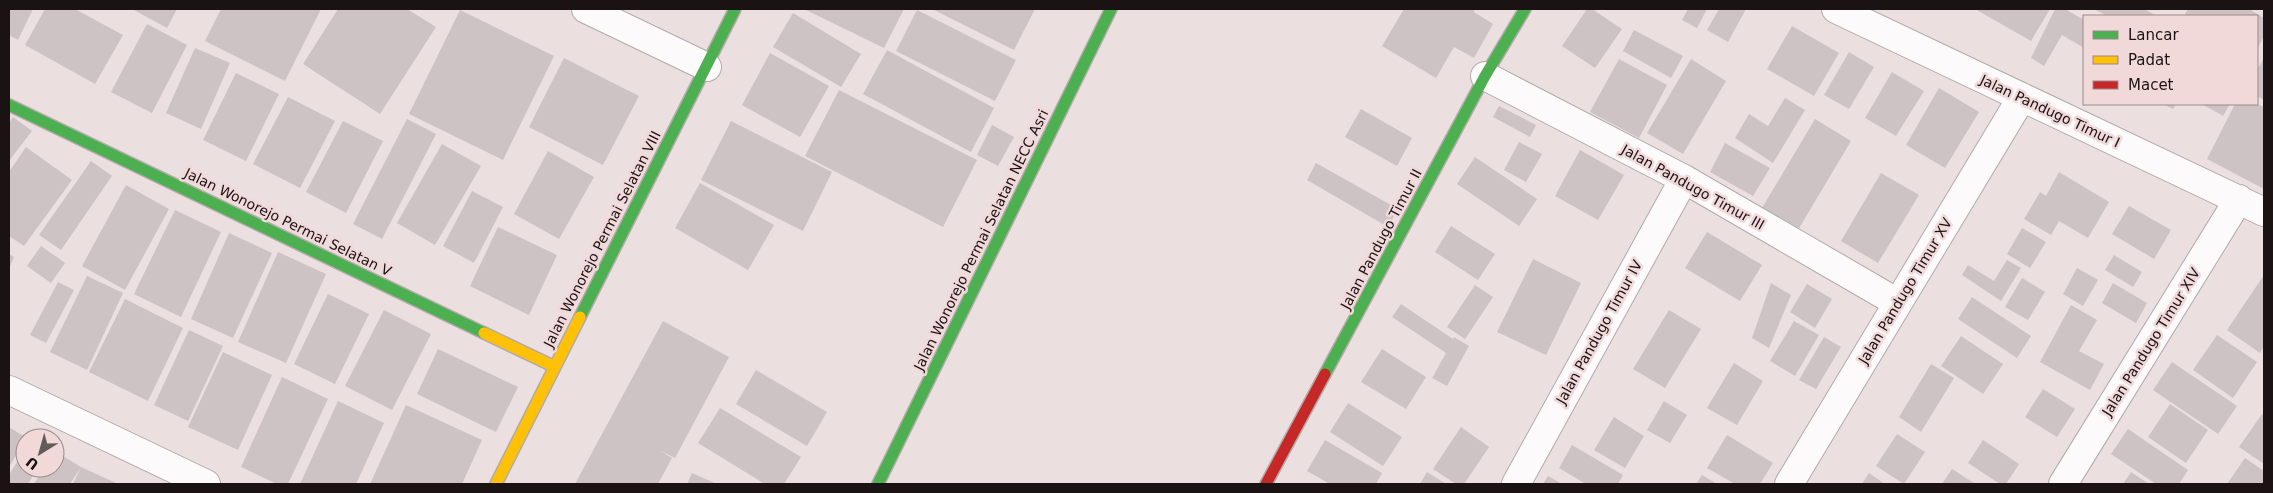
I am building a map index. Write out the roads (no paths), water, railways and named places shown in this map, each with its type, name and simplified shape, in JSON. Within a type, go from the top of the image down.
[{"type":"street","points":[[586,9],[707,67]]},
{"type":"street","name":"Jalan Wonorejo Permai Selatan VIII","points":[[496,484],[735,9]]},
{"type":"street","name":"Jalan Wonorejo Permai Selatan NECC Asri","points":[[878,484],[1111,9]]},
{"type":"street","name":"Jalan Pandugo Timur II","points":[[1266,484],[1485,76],[1525,9]]},
{"type":"street","name":"Jalan Pandugo Timur I","points":[[1836,9],[2264,212]]},
{"type":"street","name":"Jalan Pandugo Timur III","points":[[1485,76],[1684,179],[1898,303]]},
{"type":"street","name":"Jalan Pandugo Timur XV","points":[[1789,484],[2022,97]]},
{"type":"street","name":"Jalan Wonorejo Permai Selatan V","points":[[9,105],[554,366]]},
{"type":"street","name":"Jalan Pandugo Timur IV","points":[[1516,484],[1684,179]]},
{"type":"street","name":"Jalan Pandugo Timur XIV","points":[[2064,484],[2239,199]]},
{"type":"street","points":[[9,390],[206,484]]}]
